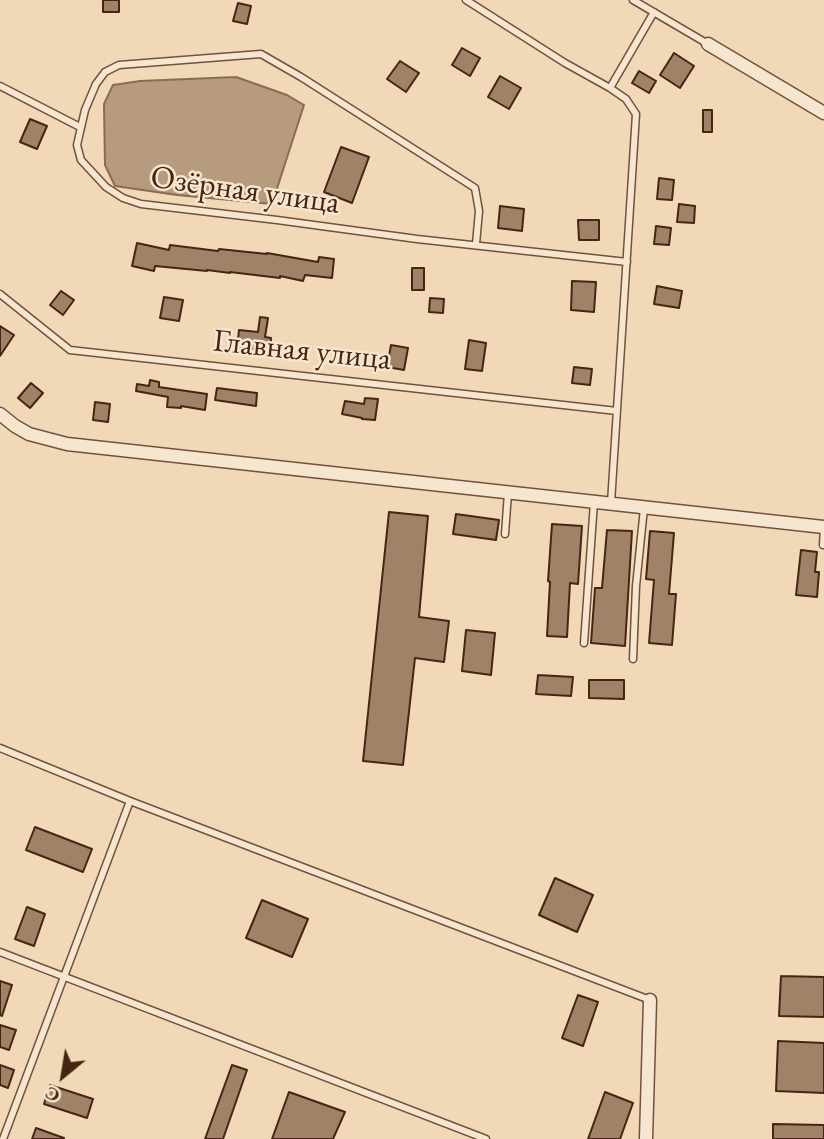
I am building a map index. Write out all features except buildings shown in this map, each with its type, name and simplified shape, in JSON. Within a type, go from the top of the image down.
[{"type":"street","points":[[708,44],[824,113]]},
{"type":"street","points":[[0,414],[29,434],[67,444],[824,527]]},
{"type":"street","points":[[646,1139],[650,1000]]},
{"type":"lane","points":[[466,0],[565,63],[610,88],[626,99],[636,114],[611,504]]},
{"type":"lane","points":[[633,0],[708,44]]},
{"type":"lane","points":[[610,88],[654,12]]},
{"type":"lane","name":"Озёрная улица","points":[[476,244],[479,211],[475,188],[261,54],[119,65],[105,72],[96,84],[85,110],[77,145],[81,160],[106,187],[123,198],[141,204],[417,239],[627,262]]},
{"type":"lane","points":[[0,86],[80,127]]},
{"type":"lane","name":"Главная улица","points":[[0,294],[70,350],[617,411]]},
{"type":"lane","points":[[505,534],[508,493]]},
{"type":"lane","points":[[584,643],[594,502]]},
{"type":"lane","points":[[633,659],[636,586],[644,508]]},
{"type":"lane","points":[[823,545],[824,527]]},
{"type":"lane","points":[[0,748],[130,801],[650,1000]]},
{"type":"lane","points":[[3,1139],[130,801]]},
{"type":"lane","points":[[0,952],[486,1139]]},
{"type":"shaded area","points":[[236,77],[287,95],[304,105],[272,204],[115,186],[105,165],[104,104],[113,85],[140,81]]}]
